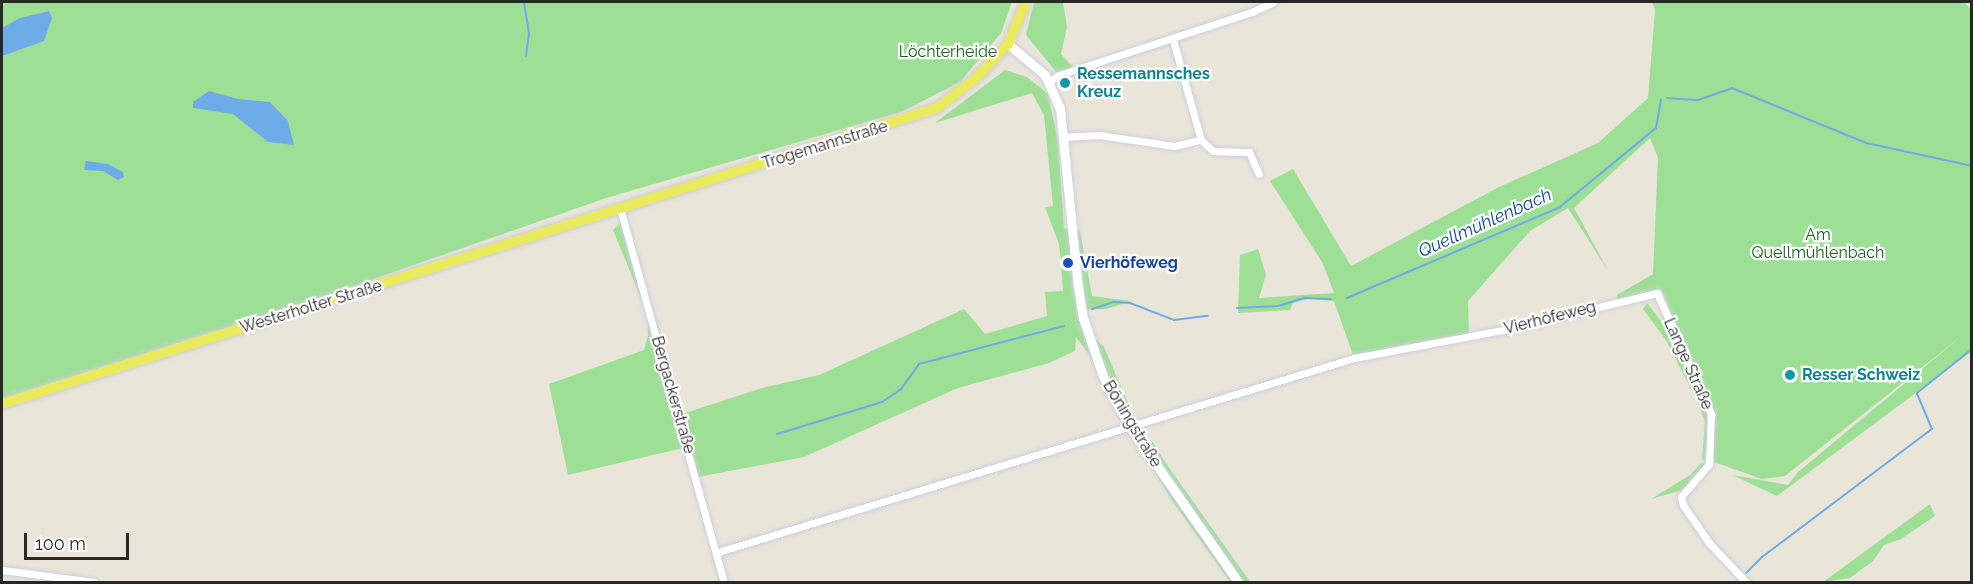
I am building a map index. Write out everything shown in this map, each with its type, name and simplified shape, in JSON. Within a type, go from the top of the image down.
[{"type":"main road","points":[[1008,44],[1026,2]]},
{"type":"main road","name":"Böningstraße","points":[[1008,44],[1050,81],[1060,108],[1083,318],[1103,376],[1130,427],[1238,582]]},
{"type":"main road","name":"Trogemannstraße","points":[[620,208],[937,108],[976,78],[1008,44]]},
{"type":"main road","name":"Westerholter Straße","points":[[2,404],[620,208]]},
{"type":"street","points":[[1050,81],[1059,75],[1173,40],[1273,2]]},
{"type":"street","points":[[1173,40],[1201,141],[1213,151],[1250,152],[1259,174]]},
{"type":"street","points":[[1062,137],[1098,135],[1174,146],[1201,141]]},
{"type":"street","name":"Bergackerstraße","points":[[620,208],[718,552],[724,582]]},
{"type":"street","name":"Vierhöfeweg","points":[[718,552],[1354,358],[1508,329],[1657,293]]},
{"type":"street","name":"Lange Straße","points":[[1657,293],[1711,414],[1709,464],[1681,497],[1683,505],[1710,544],[1746,582]]},
{"type":"street","points":[[2,570],[94,582]]},
{"type":"green space","name":"Löchterheide","points":[[2,2],[1012,2],[1001,33],[960,82],[901,112],[606,198],[176,348],[2,400]]},
{"type":"green space","points":[[1034,2],[1063,2],[1067,27],[1061,54],[1074,68],[1057,73],[1026,35]]},
{"type":"green space","name":"Am Quellmühlenbach","points":[[1652,2],[1964,2],[1971,9],[1971,352],[1777,496],[1732,475],[1788,485],[1798,472],[1963,335],[1785,476],[1762,479],[1714,462],[1714,412],[1661,289],[1617,302],[1617,295],[1653,274],[1658,158],[1650,138],[1574,208],[1609,272],[1568,208],[1530,231],[1468,301],[1469,335],[1354,358],[1334,301],[1308,299],[1293,303],[1290,310],[1238,313],[1240,255],[1258,249],[1266,275],[1259,298],[1334,293],[1322,262],[1270,181],[1293,169],[1351,266],[1497,188],[1598,143],[1648,98],[1655,10]]},
{"type":"green space","points":[[1005,70],[1027,77],[1048,94],[1058,141],[1064,228],[1080,231],[1092,296],[1131,301],[1107,309],[1079,310],[1081,324],[1104,347],[1134,417],[1121,422],[1089,354],[1076,337],[1075,351],[1049,363],[958,388],[804,457],[698,477],[679,415],[762,388],[819,375],[964,309],[985,334],[1047,316],[1045,292],[1063,291],[1059,244],[1045,207],[1053,206],[1044,115],[1032,93],[935,123]]},
{"type":"green space","points":[[623,220],[662,340],[683,448],[568,475],[549,384],[644,350],[648,336],[648,322],[641,298],[613,230]]},
{"type":"green space","points":[[1647,303],[1670,333],[1707,411],[1707,461],[1702,459],[1705,422],[1698,403],[1666,340],[1643,309]]},
{"type":"green space","points":[[1153,442],[1250,582],[1230,582],[1171,499],[1140,447]]},
{"type":"green space","points":[[1701,463],[1705,464],[1682,490],[1651,499],[1690,475]]},
{"type":"green space","points":[[1930,504],[1935,516],[1901,539],[1884,545],[1873,561],[1850,578],[1823,582]]},
{"type":"water","points":[[49,11],[52,18],[44,41],[2,56],[2,28],[20,18]]},
{"type":"water","points":[[209,91],[238,99],[270,102],[288,121],[294,145],[268,142],[233,114],[193,108],[193,102]]},
{"type":"water","points":[[86,161],[108,164],[123,172],[124,177],[118,180],[103,171],[84,170]]},
{"type":"waterway","points":[[524,2],[529,34],[526,56]]},
{"type":"waterway","name":"Quellmühlenbach","points":[[1667,98],[1698,100],[1732,88],[1866,143],[1972,166]]},
{"type":"waterway","name":"Quellmühlenbach","points":[[1347,298],[1560,207],[1656,128],[1661,99]]},
{"type":"waterway","name":"Quellmühlenbach","points":[[1237,308],[1278,306],[1305,298],[1331,299]]},
{"type":"waterway","name":"Quellmühlenbach","points":[[1092,309],[1114,302],[1130,303],[1174,320],[1208,316]]},
{"type":"waterway","name":"Quellmühlenbach","points":[[777,434],[882,402],[901,389],[919,364],[1064,326]]},
{"type":"waterway","points":[[1746,573],[1762,557],[1932,429],[1917,393],[1972,349]]},
{"type":"place","name":"Ressemannsches Kreuz","points":[[1065,83]]},
{"type":"place","name":"Vierhöfeweg","points":[[1068,263]]},
{"type":"place","name":"Resser Schweiz","points":[[1790,375]]}]
